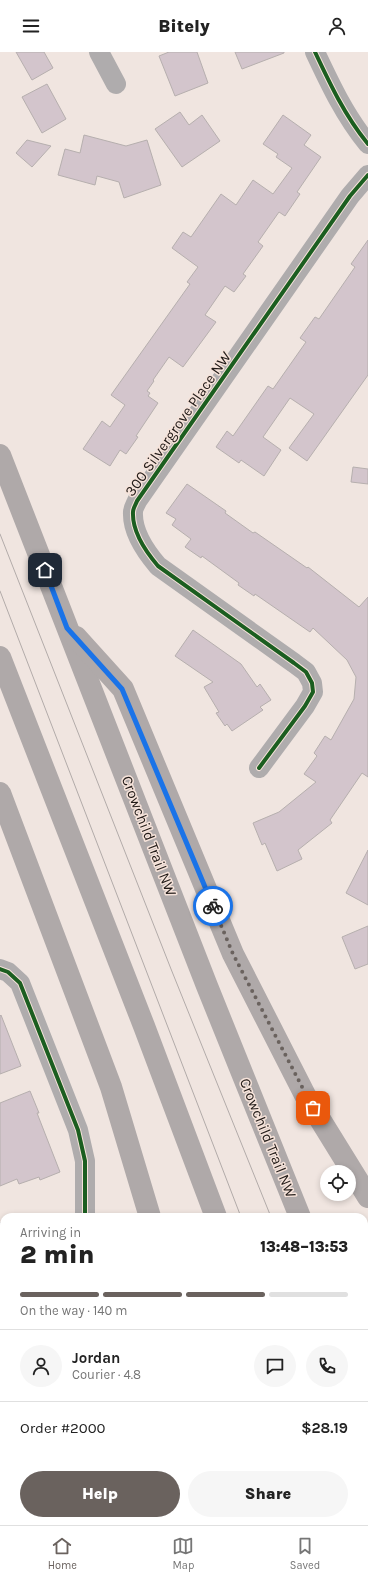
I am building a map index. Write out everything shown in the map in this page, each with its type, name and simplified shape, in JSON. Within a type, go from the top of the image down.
[{"type":"highway","name":"Crowchild Trail NW","points":[[0,455],[207,986],[298,1213]]},
{"type":"highway","points":[[67,628],[122,689],[233,954],[305,1095],[368,1197]]},
{"type":"highway","points":[[0,657],[144,1026],[214,1213]]},
{"type":"highway","points":[[0,793],[111,1087],[149,1213]]},
{"type":"street","points":[[99,52],[116,84]]},
{"type":"street","points":[[315,52],[334,93],[355,128],[368,144]]},
{"type":"street","name":"300 Silvergrove Place NW","points":[[259,768],[306,706],[313,692],[312,683],[306,672],[158,566],[148,555],[141,540],[135,526],[133,511],[137,501],[350,196],[368,176]]},
{"type":"street","points":[[0,970],[8,972],[20,984],[78,1130],[85,1161],[85,1213]]},
{"type":"building","points":[[16,52],[44,52],[53,68],[32,80]]},
{"type":"building","points":[[169,52],[197,52],[208,83],[175,96],[159,56]]},
{"type":"building","points":[[235,52],[284,52],[284,53],[242,69]]},
{"type":"building","points":[[47,84],[66,119],[42,133],[22,97]]},
{"type":"building","points":[[180,112],[189,125],[202,115],[220,141],[182,167],[155,129]]},
{"type":"building","points":[[283,115],[311,135],[304,145],[321,157],[297,192],[300,194],[285,216],[279,212],[258,242],[263,246],[243,274],[246,276],[234,292],[225,286],[205,315],[216,322],[183,367],[169,357],[153,380],[154,381],[147,391],[150,393],[148,396],[158,403],[126,454],[120,450],[110,466],[83,449],[102,421],[110,427],[125,405],[111,395],[190,284],[187,282],[198,267],[172,248],[183,232],[191,237],[221,194],[236,205],[253,180],[273,194],[292,168],[276,157],[278,154],[263,144]]},
{"type":"building","points":[[84,135],[126,146],[147,140],[161,185],[124,198],[119,182],[97,176],[95,185],[58,175],[65,149],[80,153]]},
{"type":"building","points":[[27,140],[51,146],[32,167],[16,153]]},
{"type":"building","points":[[368,240],[368,375],[307,461],[289,448],[314,414],[290,398],[263,437],[281,450],[264,476],[241,460],[239,463],[216,447],[227,431],[233,436],[268,386],[273,389],[306,342],[300,338],[315,317],[319,319],[355,267],[351,264]]},
{"type":"building","points":[[353,467],[368,469],[368,484],[351,482]]},
{"type":"building","points":[[187,484],[226,511],[225,513],[253,533],[255,532],[307,568],[308,567],[359,607],[368,597],[368,777],[362,773],[330,820],[332,823],[298,850],[302,859],[277,871],[265,843],[262,845],[253,823],[279,812],[316,782],[304,774],[317,756],[314,753],[325,736],[331,740],[354,699],[356,677],[347,660],[313,628],[310,632],[255,594],[254,596],[238,585],[239,583],[202,556],[201,558],[185,547],[191,539],[172,525],[176,519],[166,513]]},
{"type":"building","points":[[193,630],[241,664],[257,687],[260,684],[271,700],[260,707],[263,710],[232,731],[227,724],[225,726],[216,713],[219,712],[204,687],[213,682],[175,656]]},
{"type":"building","points":[[368,850],[368,905],[346,893]]},
{"type":"building","points":[[368,926],[368,964],[355,969],[342,937]]},
{"type":"building","points":[[1,1015],[21,1066],[0,1074],[0,1016]]},
{"type":"building","points":[[30,1091],[60,1172],[40,1180],[39,1177],[19,1184],[17,1179],[0,1186],[0,1103]]},
{"type":"tram line","points":[[0,534],[171,969],[269,1213]]},
{"type":"tram line","points":[[0,591],[239,1213]]},
{"type":"cycle path","points":[[315,52],[345,111],[368,144]]},
{"type":"cycle path","points":[[259,768],[305,706],[313,692],[312,683],[306,672],[158,566],[137,534],[133,519],[133,511],[137,501],[350,196],[368,175]]},
{"type":"cycle path","points":[[0,969],[8,972],[20,983],[78,1130],[85,1161],[85,1213]]},
{"type":"way so far","points":[[213,906],[233,954],[313,1108]]},
{"type":"route","points":[[45,570],[67,628],[122,689],[213,906]]}]
